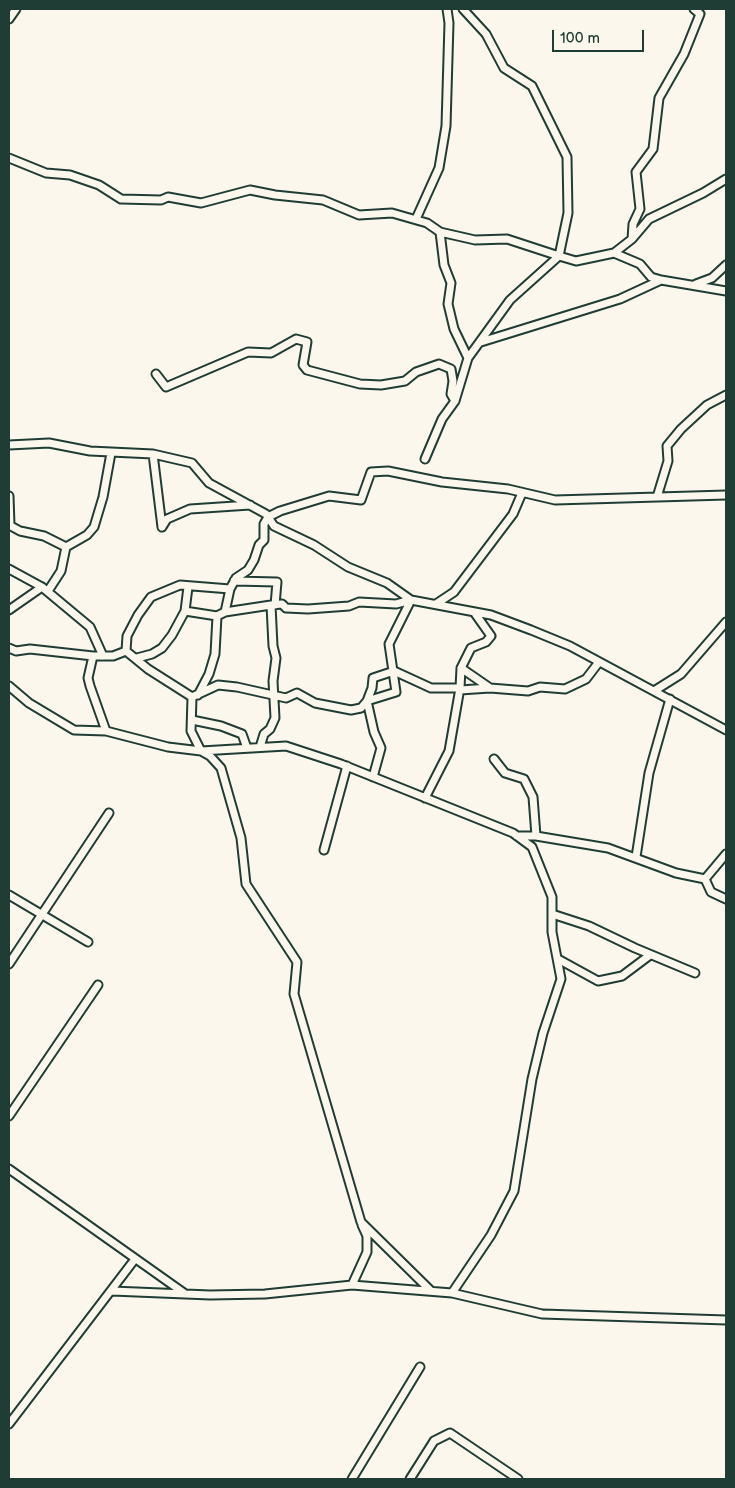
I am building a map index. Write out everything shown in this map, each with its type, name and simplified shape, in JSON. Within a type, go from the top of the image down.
[{"type":"street","points":[[9,19],[16,9]]},
{"type":"street","points":[[416,219],[439,168],[446,126],[449,23],[447,9]]},
{"type":"street","points":[[425,459],[442,419],[455,401],[468,358],[510,300],[559,256],[568,213],[567,157],[532,86],[504,68],[486,34],[463,9]]},
{"type":"street","points":[[632,239],[633,224],[640,208],[636,172],[653,149],[659,98],[687,46],[700,14],[694,9]]},
{"type":"street","points":[[9,158],[46,173],[70,175],[99,185],[121,199],[161,200],[168,197],[201,202],[250,190],[275,195],[323,200],[359,215],[392,213],[427,223],[440,232],[475,240],[507,239],[576,261],[614,253],[632,239],[649,219],[703,193],[726,179]]},
{"type":"street","points":[[440,232],[444,265],[451,283],[448,304],[454,329],[468,358]]},
{"type":"street","points":[[614,253],[640,264],[651,276],[661,280],[696,284],[711,290],[726,291]]},
{"type":"street","points":[[696,284],[712,278],[726,265]]},
{"type":"street","points":[[481,342],[620,299],[661,280]]},
{"type":"street","points":[[156,374],[166,387],[248,352],[271,352],[296,339],[308,342],[303,365],[308,370],[360,384],[380,385],[405,381],[416,372],[439,364],[451,369],[453,381],[451,394],[455,401]]},
{"type":"street","points":[[656,497],[668,461],[667,446],[681,429],[707,405],[726,395]]},
{"type":"street","points":[[9,445],[49,443],[111,453],[153,454],[192,463],[209,483],[250,505],[268,518],[274,526],[314,545],[348,568],[387,583],[411,600]]},
{"type":"street","points":[[9,610],[45,589],[61,571],[66,547],[87,534],[94,527],[103,497],[111,453]]},
{"type":"street","points":[[153,454],[162,527],[166,519],[190,509],[250,505]]},
{"type":"street","points":[[225,612],[230,589],[234,581],[248,570],[254,560],[258,545],[264,540],[264,524],[268,518],[280,511],[329,496],[361,500],[371,472],[388,471],[425,480],[508,489],[555,500],[726,495]]},
{"type":"street","points":[[436,604],[454,592],[511,516],[522,493]]},
{"type":"street","points":[[9,496],[10,525],[20,531],[44,536],[66,547]]},
{"type":"street","points":[[9,569],[45,589],[90,627],[104,656]]},
{"type":"street","points":[[234,581],[278,582],[273,605],[273,646],[276,658],[273,681],[275,718],[270,729],[264,734],[260,747]]},
{"type":"street","points":[[126,651],[127,636],[151,597],[180,585],[230,589]]},
{"type":"street","points":[[136,658],[152,654],[162,648],[172,636],[185,611],[188,587]]},
{"type":"street","points":[[367,701],[396,692],[389,644],[411,600]]},
{"type":"street","points":[[185,611],[217,616],[225,612],[282,604],[286,608],[308,609],[349,606],[359,602],[396,604],[411,600],[491,615],[531,630],[599,662],[726,730]]},
{"type":"street","points":[[425,798],[449,751],[460,689],[461,668],[471,648],[486,642],[491,636],[474,612]]},
{"type":"street","points":[[217,616],[215,654],[209,674],[195,696],[191,731],[201,751],[210,756],[221,768],[241,838],[246,884],[297,962],[294,994],[366,1236],[366,1252],[352,1285]]},
{"type":"street","points":[[654,691],[681,674],[726,622]]},
{"type":"street","points":[[9,648],[16,651],[30,649],[93,656],[113,656],[126,651]]},
{"type":"street","points":[[126,651],[148,669],[195,696]]},
{"type":"street","points":[[93,656],[88,678],[106,731]]},
{"type":"street","points":[[461,668],[490,688],[500,691],[528,691],[540,687],[565,689],[586,679],[599,662]]},
{"type":"street","points":[[195,696],[218,685],[237,687],[286,698],[297,693],[315,703],[352,710],[361,708],[367,701],[372,688],[373,678],[394,671],[431,688],[490,688]]},
{"type":"street","points":[[9,686],[29,703],[74,730],[106,731],[168,746],[201,751],[286,746],[347,766],[425,798],[516,836],[532,847],[552,897],[552,932],[561,979],[543,1033],[532,1079],[514,1190],[491,1235],[452,1293]]},
{"type":"street","points":[[636,857],[649,773],[670,699]]},
{"type":"street","points":[[367,701],[374,732],[382,748],[373,777]]},
{"type":"street","points":[[192,720],[221,726],[242,734],[246,748]]},
{"type":"street","points":[[494,759],[505,773],[524,779],[533,797],[536,836]]},
{"type":"street","points":[[324,850],[347,766]]},
{"type":"street","points":[[9,964],[109,813]]},
{"type":"street","points":[[516,836],[536,836],[608,848],[676,873],[705,879]]},
{"type":"street","points":[[705,879],[726,854]]},
{"type":"street","points":[[705,879],[711,892],[726,899]]},
{"type":"street","points":[[9,894],[88,942]]},
{"type":"street","points":[[552,914],[589,926],[650,955],[695,973]]},
{"type":"street","points":[[558,960],[598,981],[622,976],[650,955]]},
{"type":"street","points":[[9,1116],[98,985]]},
{"type":"street","points":[[9,1169],[184,1293]]},
{"type":"street","points":[[361,1222],[399,1257],[430,1290]]},
{"type":"street","points":[[9,1424],[135,1259]]},
{"type":"street","points":[[112,1290],[265,1294],[352,1285],[452,1293],[542,1314],[726,1320]]},
{"type":"street","points":[[352,1479],[420,1367]]},
{"type":"street","points":[[410,1479],[434,1441],[450,1433],[518,1479]]}]
